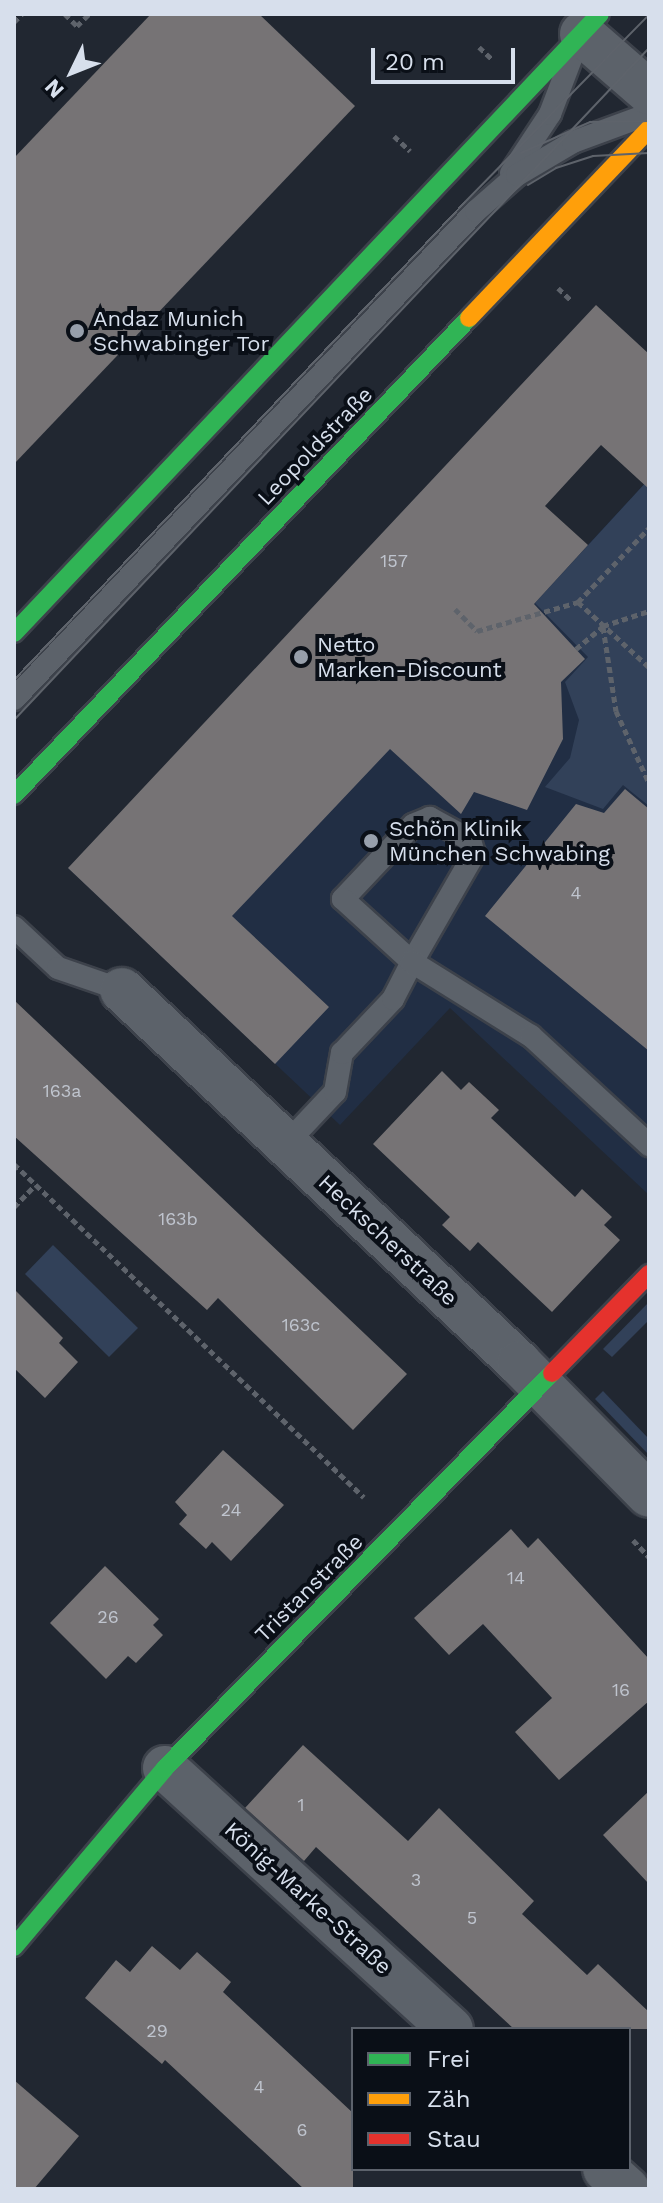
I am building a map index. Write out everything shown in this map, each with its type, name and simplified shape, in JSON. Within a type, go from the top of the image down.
[{"type":"main road","points":[[14,633],[591,24]]},
{"type":"main road","name":"Leopoldstraße","points":[[14,795],[649,129]]},
{"type":"main road","name":"Tristanstraße","points":[[14,1947],[165,1768],[543,1386],[649,1274]]},
{"type":"street","points":[[591,24],[649,92]]},
{"type":"street","name":"Heckscherstraße","points":[[122,990],[543,1386],[649,1495]]},
{"type":"street","name":"König-Marke-Straße","points":[[165,1768],[449,2027]]},
{"type":"street","points":[[607,2171],[627,2189]]},
{"type":"lane","points":[[14,699],[493,196],[550,114],[591,24]]},
{"type":"lane","points":[[493,196],[573,142],[649,114]]},
{"type":"lane","points":[[286,1144],[335,1092],[342,1053],[393,999],[412,962],[474,854],[470,840],[430,818],[413,825],[343,899],[412,962],[531,1036],[649,1145]]},
{"type":"lane","points":[[14,927],[58,968],[122,990]]},
{"type":"path","points":[[14,22],[22,14]]},
{"type":"path","points":[[65,14],[77,26],[89,14]]},
{"type":"path","points":[[455,609],[477,631],[578,602],[649,528]]},
{"type":"path","points":[[578,602],[649,667]]},
{"type":"path","points":[[576,649],[603,626],[649,611]]},
{"type":"path","points":[[603,626],[616,711],[649,783]]},
{"type":"path","points":[[14,1164],[400,1531]]},
{"type":"path","points":[[14,1207],[36,1185]]},
{"type":"shaded area","name":"Schön Klinik München Schwabing","points":[[649,479],[649,1195],[450,1008],[340,1125],[68,868],[535,602]]},
{"type":"shaded area","points":[[649,479],[649,806],[623,785],[603,809],[545,787],[570,758],[579,720],[565,682],[588,657],[535,603]]},
{"type":"shaded area","points":[[53,1245],[138,1328],[109,1357],[25,1274]]},
{"type":"shaded area","points":[[649,1302],[649,1320],[612,1357],[603,1349]]},
{"type":"shaded area","points":[[603,1391],[649,1439],[649,1455],[595,1399]]},
{"type":"building","name":"Andaz Munich Schwabinger Tor","points":[[151,14],[259,14],[355,106],[14,464],[14,158]]},
{"type":"building","points":[[596,305],[649,354],[649,489],[601,445],[545,506],[588,545],[534,604],[585,659],[561,682],[563,739],[527,810],[474,792],[461,814],[390,749],[232,916],[329,1007],[275,1064],[68,868]]},
{"type":"building","points":[[625,789],[649,809],[649,1051],[485,916],[576,804],[604,813]]},
{"type":"building","points":[[14,1000],[407,1374],[353,1430],[218,1298],[207,1310],[14,1136]]},
{"type":"building","points":[[442,1071],[461,1090],[469,1082],[499,1110],[491,1118],[575,1197],[582,1189],[612,1217],[604,1225],[620,1240],[552,1312],[478,1242],[470,1251],[442,1225],[450,1217],[373,1144]]},
{"type":"building","points":[[14,1289],[63,1338],[59,1343],[78,1362],[45,1398],[14,1368]]},
{"type":"building","points":[[223,1450],[284,1505],[231,1561],[212,1542],[206,1549],[179,1524],[187,1515],[175,1502]]},
{"type":"building","points":[[511,1529],[528,1548],[538,1538],[649,1659],[649,1701],[559,1780],[515,1732],[552,1698],[483,1624],[449,1655],[414,1618]]},
{"type":"building","points":[[105,1566],[159,1619],[153,1625],[163,1635],[136,1663],[128,1656],[106,1679],[50,1623]]},
{"type":"building","points":[[303,1745],[408,1841],[439,1808],[534,1901],[522,1914],[587,1975],[598,1964],[649,2012],[649,2029],[512,2027],[316,1847],[304,1861],[245,1808]]},
{"type":"building","points":[[649,1791],[649,1884],[603,1835]]},
{"type":"building","points":[[152,1946],[180,1970],[197,1952],[231,1982],[223,1992],[351,2111],[353,2189],[304,2189],[165,2060],[162,2064],[85,1998],[116,1960],[130,1972]]},
{"type":"building","points":[[14,2080],[79,2136],[34,2189],[14,2189]]},
{"type":"tram line","points":[[14,680],[465,202],[649,15]]},
{"type":"tram line","points":[[14,720],[649,48]]},
{"type":"tram line","points":[[521,153],[590,122],[649,121]]},
{"type":"tram line","points":[[528,185],[556,168],[593,156],[649,153]]},
{"type":"traffic: fast","points":[[14,633],[600,14]]},
{"type":"traffic: fast","points":[[14,795],[469,318]]},
{"type":"traffic: fast","points":[[14,1947],[165,1768],[552,1373]]},
{"type":"traffic: slow","points":[[469,318],[649,129]]},
{"type":"traffic: jam","points":[[552,1373],[649,1274]]},
{"type":"place","name":"Andaz Munich Schwabinger Tor","points":[[77,331]]},
{"type":"place","name":"Netto Marken-Discount","points":[[301,657]]},
{"type":"place","name":"Schön Klinik München Schwabing","points":[[371,841]]}]
